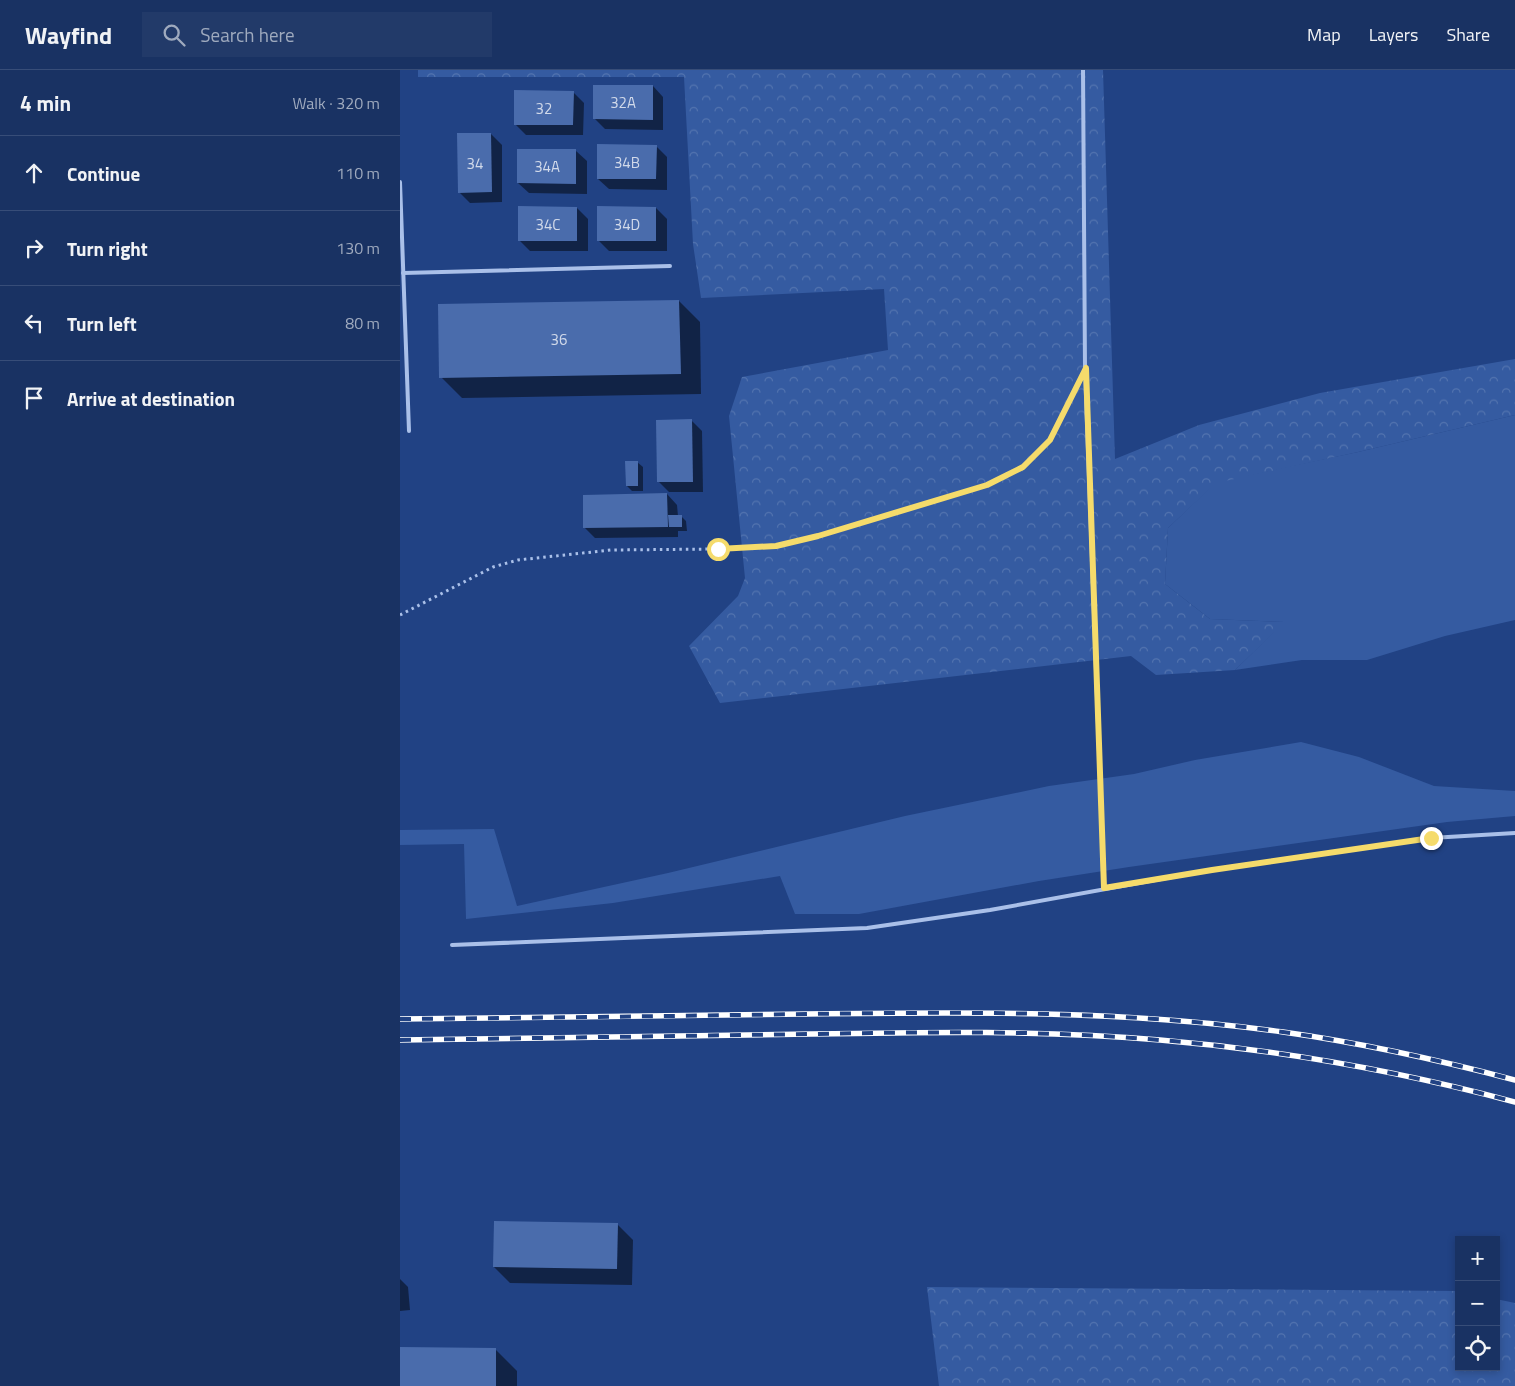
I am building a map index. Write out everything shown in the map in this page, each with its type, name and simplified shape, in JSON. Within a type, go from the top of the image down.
[{"type":"lane","points":[[1082,70],[1086,378],[1104,888]]},
{"type":"lane","points":[[400,182],[409,431]]},
{"type":"lane","points":[[404,273],[670,266]]},
{"type":"lane","points":[[452,946],[867,928],[990,910],[1212,870],[1431,838],[1515,833]]},
{"type":"path","points":[[400,615],[493,567],[518,560],[611,550],[718,549],[776,546],[818,536],[987,485],[1023,467],[1050,440],[1071,399]]},
{"type":"green space","points":[[418,70],[1103,70],[1115,459],[1199,425],[1320,393],[1515,359],[1515,415],[1216,483],[1168,528],[1165,584],[1210,619],[1285,622],[1235,670],[1156,675],[1131,656],[720,703],[689,646],[738,596],[745,578],[729,416],[742,377],[888,350],[884,289],[701,298],[693,244],[684,77],[418,77]]},
{"type":"green space","points":[[1515,415],[1515,620],[1445,636],[1367,660],[1302,660],[1235,670],[1284,622],[1210,619],[1165,584],[1168,528],[1216,482],[1358,452]]},
{"type":"green space","points":[[1301,742],[1359,757],[1434,786],[1515,791],[1515,816],[1447,822],[1129,867],[1039,881],[859,914],[795,914],[780,876],[613,903],[466,919],[464,844],[400,845],[400,830],[494,829],[517,906],[668,873],[905,816],[1049,786],[1134,774],[1195,760]]},
{"type":"green space","points":[[927,1287],[1455,1291],[1455,1371],[1500,1371],[1500,1300],[1515,1303],[1515,1386],[939,1386]]},
{"type":"building","points":[[593,85],[653,85],[653,120],[593,119]]},
{"type":"building","points":[[514,90],[574,91],[573,125],[514,125]]},
{"type":"building","points":[[457,133],[491,133],[492,192],[458,193]]},
{"type":"building","points":[[597,144],[657,145],[656,179],[597,179]]},
{"type":"building","points":[[517,149],[576,149],[576,184],[517,183]]},
{"type":"building","points":[[518,206],[577,207],[577,241],[518,241]]},
{"type":"building","points":[[597,206],[656,207],[656,241],[597,241]]},
{"type":"building","points":[[679,300],[681,374],[439,378],[438,304]]},
{"type":"building","points":[[692,419],[693,482],[657,482],[656,420]]},
{"type":"building","points":[[625,461],[638,461],[638,486],[626,486]]},
{"type":"building","points":[[667,493],[668,527],[583,528],[583,495]]},
{"type":"building","points":[[668,515],[682,515],[682,527],[669,527]]},
{"type":"building","points":[[494,1221],[618,1223],[617,1269],[493,1267]]},
{"type":"building","points":[[400,1347],[496,1348],[496,1386],[400,1386]]},
{"type":"railway","points":[[400,1019],[925,1013],[1105,1016],[1224,1025],[1313,1036],[1400,1053],[1515,1080]]},
{"type":"railway","points":[[400,1040],[942,1032],[1116,1037],[1205,1044],[1339,1063],[1383,1071],[1515,1102]]},
{"type":"route","points":[[718,549],[776,546],[818,536],[987,485],[1023,467],[1050,440],[1086,368],[1104,888],[1431,838]]}]
